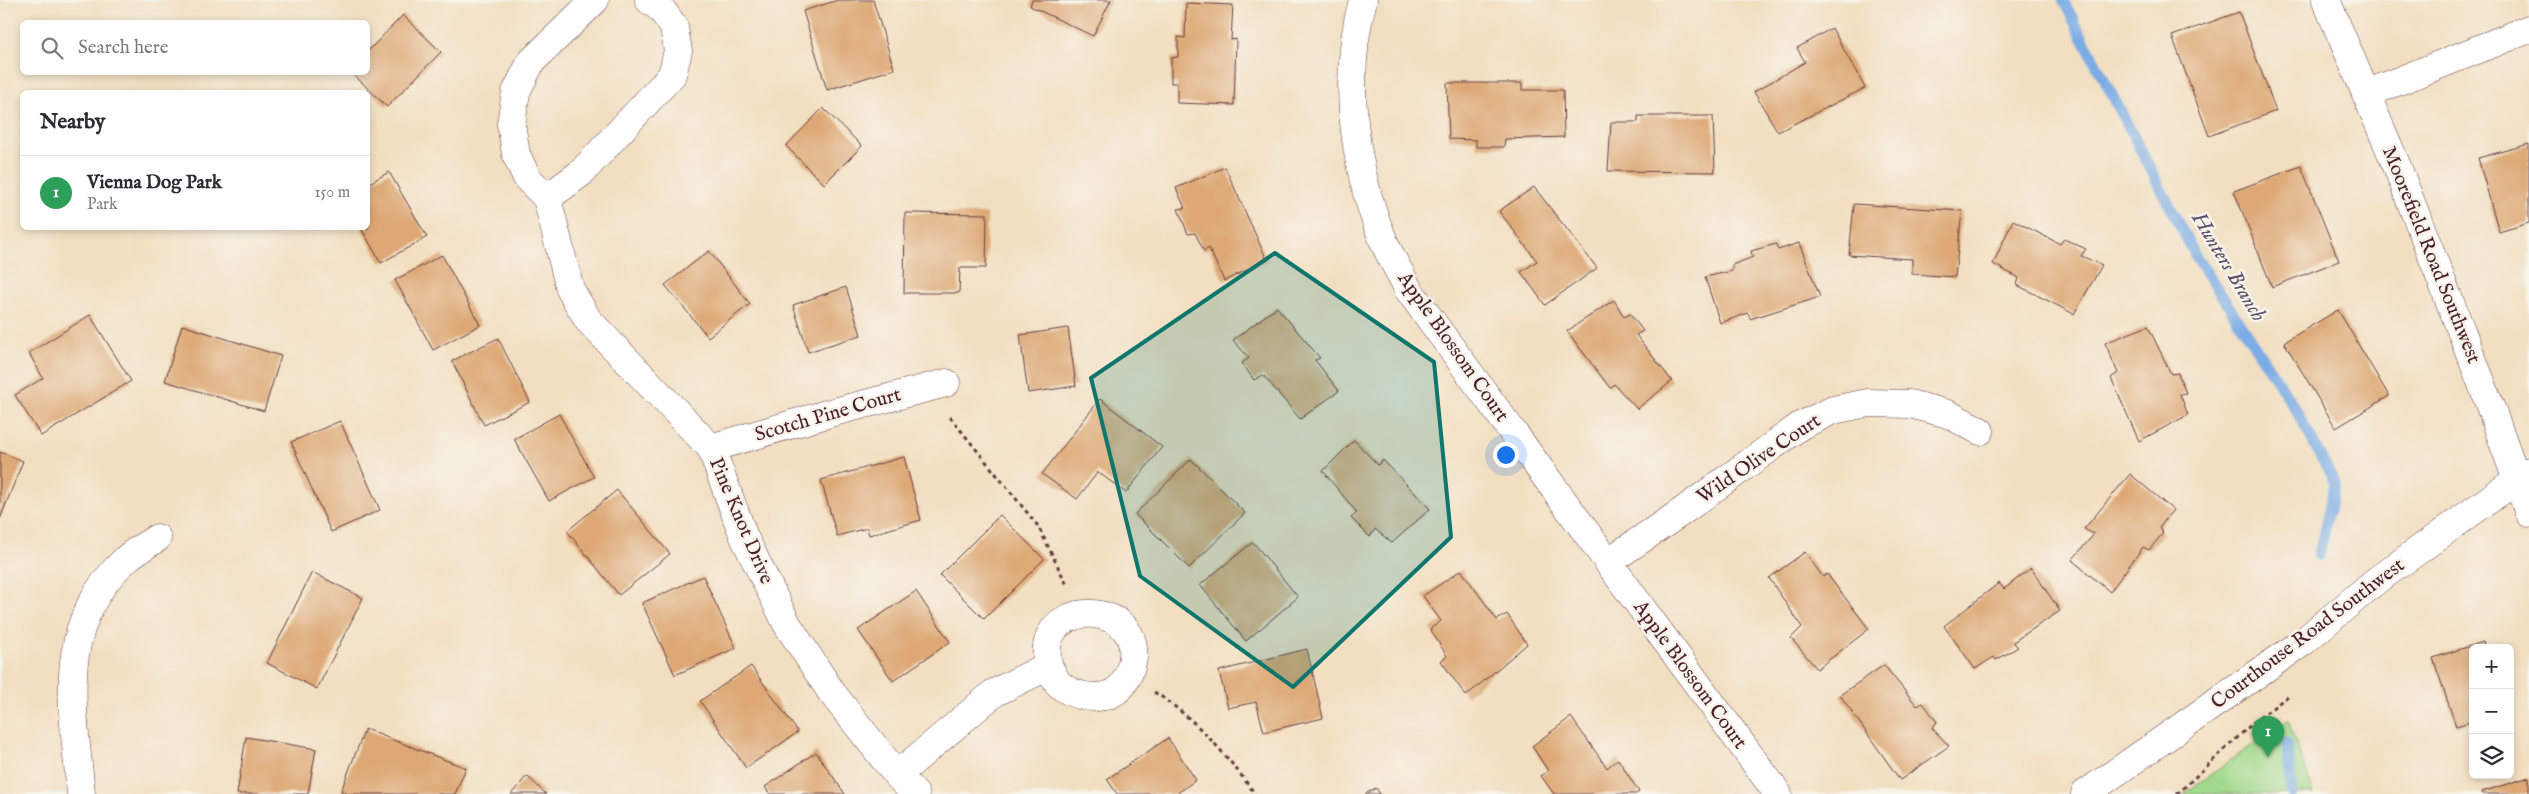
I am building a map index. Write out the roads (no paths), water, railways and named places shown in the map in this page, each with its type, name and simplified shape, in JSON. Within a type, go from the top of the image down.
[{"type":"street","points":[[595,0],[531,62],[516,92],[511,124],[516,154],[528,178],[547,198],[581,173],[672,75],[678,51],[674,27],[661,9],[648,0]]},
{"type":"street","name":"Apple Blossom Court","points":[[1363,0],[1353,65],[1354,127],[1364,183],[1383,238],[1408,289],[1778,794]]},
{"type":"street","name":"Moorefield Road Southwest","points":[[2326,0],[2468,347],[2523,475],[2529,513]]},
{"type":"street","points":[[2366,94],[2529,29]]},
{"type":"street","name":"Pine Knot Drive","points":[[547,198],[570,289],[588,320],[711,448],[744,537],[787,624],[832,693],[906,785]]},
{"type":"street","name":"Scotch Pine Court","points":[[711,448],[936,385]]},
{"type":"street","name":"Wild Olive Court","points":[[1608,562],[1680,513],[1800,426],[1833,410],[1868,403],[1910,404],[1948,414],[1980,431]]},
{"type":"street","name":"Courthouse Road Southwest","points":[[2085,794],[2303,642],[2377,580],[2523,475]]},
{"type":"street","points":[[81,794],[73,705],[74,647],[84,615],[102,584],[126,558],[157,538]]},
{"type":"street","points":[[1100,614],[1125,626],[1134,645],[1133,666],[1123,686],[1102,698],[1079,695],[1059,683],[1048,666],[1046,646],[1054,628],[1074,615],[1100,614]]},
{"type":"street","points":[[906,785],[994,693],[1048,666]]},
{"type":"waterway","name":"Hunters Branch","points":[[2063,0],[2194,253],[2295,408],[2335,483],[2319,555]]},
{"type":"waterway","name":"Hunters Branch","points":[[2287,743],[2292,794]]},
{"type":"place","name":"Vienna Dog Park","points":[[2268,757]]}]
